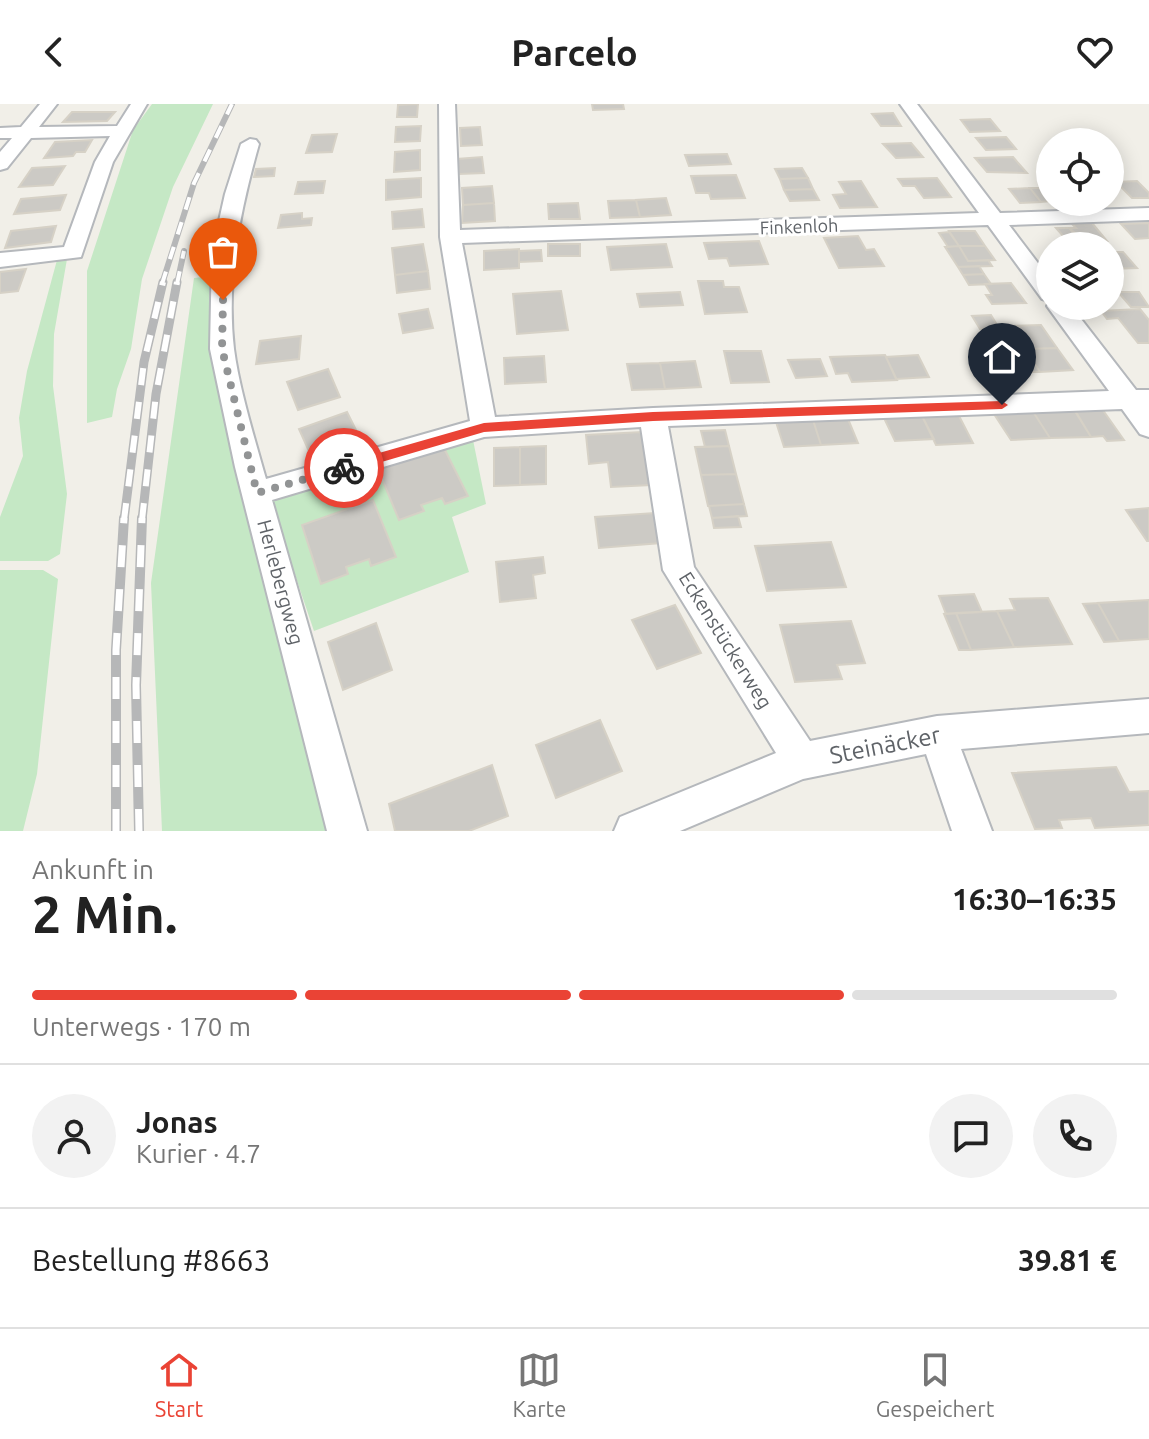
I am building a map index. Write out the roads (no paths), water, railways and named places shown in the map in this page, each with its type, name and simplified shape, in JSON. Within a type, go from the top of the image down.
[{"type":"street","points":[[0,164],[49,104]]},
{"type":"street","points":[[0,260],[73,252],[104,162],[139,104]]},
{"type":"street","points":[[447,104],[450,237],[484,427]]},
{"type":"street","points":[[908,104],[1036,275]]},
{"type":"street","points":[[0,133],[120,131]]},
{"type":"street","name":"Herlebergweg","points":[[250,144],[223,252],[222,349],[347,831]]},
{"type":"street","name":"Finkenloh","points":[[450,237],[1149,214]]},
{"type":"street","points":[[1071,320],[1139,400],[1149,427]]},
{"type":"street","points":[[257,493],[484,427],[653,417],[1139,400]]},
{"type":"street","name":"Eckenstückerweg","points":[[653,417],[679,570],[802,761]]},
{"type":"street","name":"Steinäcker","points":[[634,831],[802,761],[937,734],[1149,716]]},
{"type":"street","points":[[937,734],[972,831]]},
{"type":"railway","points":[[162,284],[194,183],[232,104]]},
{"type":"railway","points":[[177,284],[184,251]]},
{"type":"railway","points":[[124,520],[144,362],[163,282]]},
{"type":"railway","points":[[142,520],[156,394],[177,282]]},
{"type":"railway","points":[[116,831],[116,650],[124,518]]},
{"type":"railway","points":[[139,831],[136,685],[142,518]]}]
